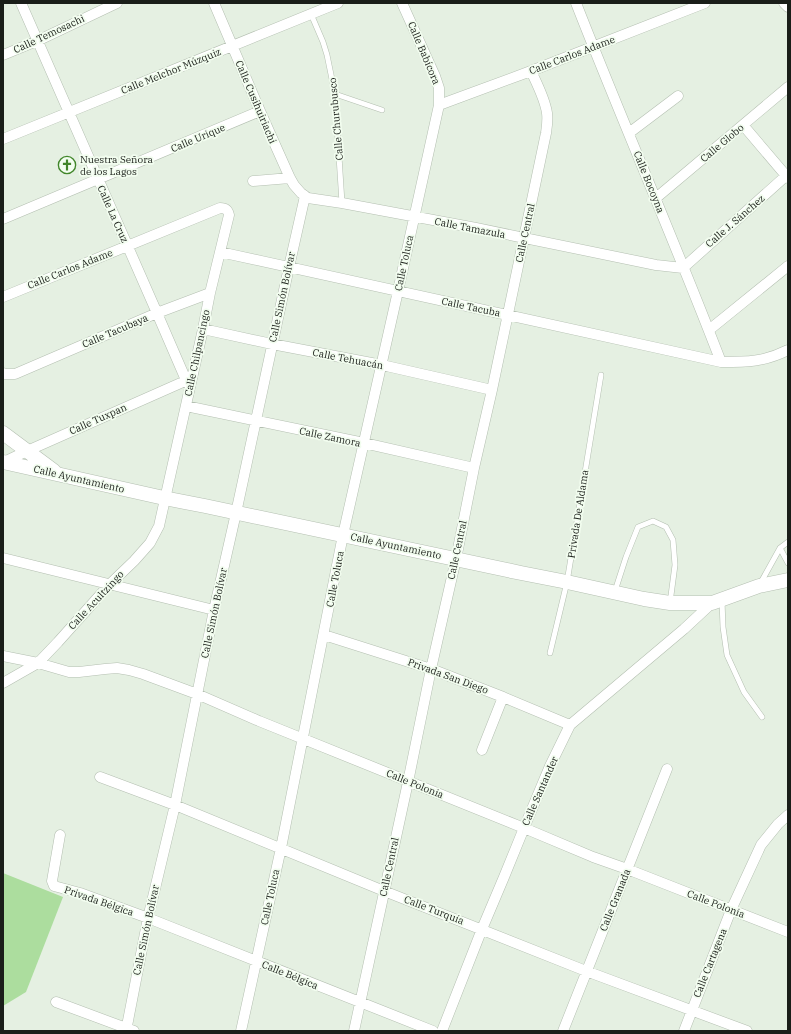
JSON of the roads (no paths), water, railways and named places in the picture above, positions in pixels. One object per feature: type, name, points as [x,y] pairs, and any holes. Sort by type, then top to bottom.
[{"type":"main road","points":[[3,433],[58,474]]},
{"type":"main road","name":"Calle Ayuntamiento","points":[[4,462],[164,498],[644,599],[670,602],[717,602],[759,586],[788,580]]},
{"type":"street","name":"Calle La Cruz","points":[[20,3],[157,313],[189,379]]},
{"type":"street","name":"Calle Temosachi","points":[[3,55],[37,41],[117,3]]},
{"type":"street","name":"Calle Cusihuiriachi","points":[[214,3],[260,112],[290,178],[297,189],[305,196]]},
{"type":"street","name":"Calle Melchor Múzquiz","points":[[3,139],[338,3]]},
{"type":"street","name":"Calle Babícora","points":[[402,3],[435,76],[439,88],[439,105]]},
{"type":"street","name":"Calle Bocoyna","points":[[576,3],[721,362]]},
{"type":"street","name":"Calle Carlos Adame","points":[[439,105],[705,3]]},
{"type":"street","points":[[784,3],[788,7]]},
{"type":"street","name":"Calle Central","points":[[354,1031],[492,390],[547,123],[545,104],[531,71]]},
{"type":"street","name":"Calle Globo","points":[[656,198],[788,87]]},
{"type":"street","points":[[629,133],[678,96]]},
{"type":"street","name":"Calle Toluca","points":[[241,1031],[281,848],[343,535],[439,105]]},
{"type":"street","name":"Calle Urique","points":[[3,219],[260,112]]},
{"type":"street","points":[[743,125],[787,176]]},
{"type":"street","name":"Calle J. Sánchez","points":[[683,268],[787,176]]},
{"type":"street","points":[[253,181],[290,178]]},
{"type":"street","name":"Calle Tamazula","points":[[305,196],[308,198],[342,203],[524,238],[656,265],[683,268]]},
{"type":"street","name":"Calle Simón Bolívar","points":[[129,1030],[148,918],[175,805],[214,610],[305,196]]},
{"type":"street","name":"Calle Carlos Adame","points":[[3,297],[220,208],[226,209]]},
{"type":"street","name":"Calle Chilpancingo","points":[[164,498],[186,406],[189,379],[204,329],[210,293],[230,215],[226,209]]},
{"type":"street","name":"Calle Tacuba","points":[[220,252],[721,362],[756,361],[788,350]]},
{"type":"street","points":[[709,330],[788,266]]},
{"type":"street","name":"Calle Tacubaya","points":[[3,373],[16,374],[157,313],[210,293]]},
{"type":"street","name":"Calle Tehuacán","points":[[204,329],[272,344],[382,365],[492,390]]},
{"type":"street","name":"Calle Tuxpan","points":[[4,462],[189,379]]},
{"type":"street","name":"Calle Zamora","points":[[186,406],[364,443],[474,468]]},
{"type":"street","name":"Calle Acultzingo","points":[[3,683],[38,663],[109,585],[150,544],[159,526],[164,498]]},
{"type":"street","points":[[3,558],[214,610]]},
{"type":"street","name":"Calle Santander","points":[[442,1031],[524,828],[550,766],[570,725],[717,602]]},
{"type":"street","name":"Privada San Diego","points":[[324,634],[431,669],[570,725]]},
{"type":"street","name":"Calle Polonia","points":[[3,656],[38,663],[69,672],[116,668],[143,674],[197,694],[259,721],[593,857],[788,932]]},
{"type":"street","points":[[482,750],[502,697]]},
{"type":"street","name":"Calle Granada","points":[[563,1031],[667,769]]},
{"type":"street","name":"Calle Turquía","points":[[100,777],[175,805],[384,891],[586,971],[747,1031]]},
{"type":"street","name":"Calle Cartagena","points":[[684,1031],[731,910],[761,845],[774,828],[788,815]]},
{"type":"street","name":"Privada Bélgica","points":[[60,835],[52,881],[54,886],[80,893],[148,918]]},
{"type":"street","name":"Calle Bélgica","points":[[148,918],[433,1031]]},
{"type":"street","points":[[56,1002],[129,1030]]},
{"type":"lane","name":"Calle Churubusco","points":[[311,14],[327,55],[335,94],[342,203]]},
{"type":"lane","points":[[335,94],[382,110]]},
{"type":"lane","name":"Privada De Aldama","points":[[550,653],[567,582],[601,375]]},
{"type":"lane","points":[[615,592],[626,557],[638,527],[653,521],[666,527],[673,540],[675,565],[670,602]]},
{"type":"lane","points":[[759,586],[780,548],[788,542]]},
{"type":"lane","points":[[780,548],[788,563]]},
{"type":"lane","points":[[717,602],[723,627],[727,655],[744,692],[762,717]]},
{"type":"place","name":"Nuestra Señora de los Lagos","points":[[67,165]]}]
